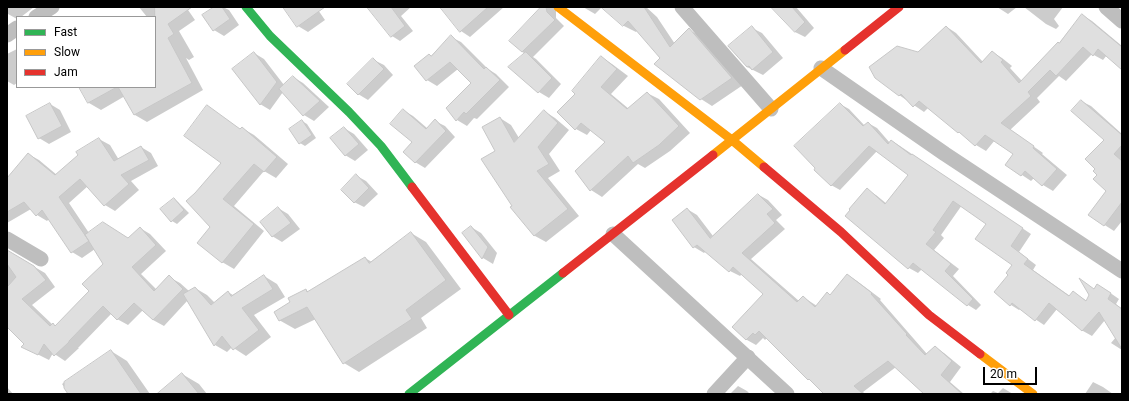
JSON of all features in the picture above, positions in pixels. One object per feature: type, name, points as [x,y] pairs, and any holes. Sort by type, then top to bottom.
[{"type":"street","points":[[38,16],[52,7]]},
{"type":"street","points":[[246,7],[270,36],[349,112],[381,146],[509,316]]},
{"type":"street","points":[[558,7],[732,140],[841,232],[929,316],[1033,394]]},
{"type":"street","points":[[682,7],[771,109]]},
{"type":"street","points":[[409,394],[899,7]]},
{"type":"street","points":[[1106,7],[1122,21]]},
{"type":"street","points":[[7,35],[16,29]]},
{"type":"street","points":[[821,68],[944,154],[1122,271]]},
{"type":"street","points":[[613,234],[788,394]]},
{"type":"street","points":[[7,239],[40,258]]},
{"type":"street","points":[[714,394],[748,357]]},
{"type":"building","points":[[155,7],[192,7],[168,24],[174,34],[168,38],[192,83],[134,115],[119,88],[156,88]]},
{"type":"building","points":[[214,7],[222,7],[230,19],[213,31],[202,15]]},
{"type":"building","points":[[283,7],[325,7],[297,27]]},
{"type":"building","points":[[367,7],[391,7],[405,26],[391,37]]},
{"type":"building","points":[[440,7],[488,7],[460,32]]},
{"type":"building","points":[[541,7],[546,7],[547,12],[555,20],[522,52],[509,41]]},
{"type":"building","points":[[601,7],[644,7],[670,47],[689,28],[732,78],[700,100],[654,64],[660,58],[628,21],[623,26]]},
{"type":"building","points":[[771,7],[792,7],[805,22],[795,32]]},
{"type":"building","points":[[1082,14],[1122,47],[1122,70],[1098,49],[1093,56],[1083,47],[1056,76],[1050,70],[1028,92],[1031,96],[1001,123],[1034,146],[1033,148],[1057,169],[1042,186],[1025,171],[1021,176],[1005,165],[1013,154],[985,135],[975,146],[919,101],[913,107],[901,94],[899,96],[875,78],[869,67],[897,46],[918,52],[946,26],[981,63],[992,51],[1003,60],[1001,62],[1019,83],[1058,42],[1059,43]]},
{"type":"building","points":[[752,26],[773,52],[752,70],[749,66],[747,67],[728,46]]},
{"type":"building","points":[[451,35],[484,69],[486,67],[500,80],[466,114],[464,112],[456,121],[446,108],[471,83],[450,62],[426,81],[414,66],[429,54],[431,56]]},
{"type":"building","points":[[254,52],[277,82],[260,105],[232,69]]},
{"type":"building","points":[[526,52],[552,78],[538,93],[508,67]]},
{"type":"building","points":[[601,56],[617,69],[601,87],[627,109],[647,92],[679,126],[659,145],[633,163],[628,156],[590,191],[575,171],[605,142],[581,123],[575,130],[557,112],[575,94],[572,91]]},
{"type":"building","points":[[373,58],[384,69],[358,95],[347,84]]},
{"type":"building","points":[[293,76],[320,101],[303,116],[279,89]]},
{"type":"building","points":[[80,88],[115,88],[88,103]]},
{"type":"building","points":[[1081,100],[1122,135],[1122,145],[1114,154],[1122,161],[1122,202],[1104,226],[1088,215],[1106,191],[1093,179],[1097,175],[1093,171],[1095,169],[1085,159],[1104,140],[1071,111]]},
{"type":"building","points":[[50,103],[62,126],[38,139],[26,116]]},
{"type":"building","points":[[840,103],[863,126],[868,122],[888,144],[891,140],[911,155],[912,154],[1023,228],[1011,246],[1028,259],[1024,264],[1069,296],[1073,291],[1086,301],[1089,295],[1079,278],[1094,289],[1097,284],[1111,293],[1108,299],[1122,309],[1122,349],[1099,312],[1082,331],[1049,303],[1035,321],[1012,303],[1010,306],[994,292],[1008,275],[1006,273],[1012,265],[975,239],[986,224],[953,201],[933,230],[936,232],[926,244],[951,264],[945,271],[973,299],[967,306],[913,263],[908,269],[845,216],[867,188],[885,204],[908,175],[869,146],[831,186],[814,170],[815,168],[794,146]]},
{"type":"building","points":[[207,105],[240,129],[242,127],[277,157],[264,172],[254,164],[223,199],[254,224],[222,263],[197,243],[210,227],[186,201],[195,193],[221,163],[184,136]]},
{"type":"building","points":[[403,109],[426,129],[435,119],[446,131],[415,163],[403,152],[412,142],[390,124]]},
{"type":"building","points":[[544,110],[558,123],[538,147],[549,164],[537,171],[568,209],[534,236],[510,207],[512,206],[481,159],[495,151],[482,127],[500,117],[514,142]]},
{"type":"building","points":[[302,120],[312,135],[299,144],[289,129]]},
{"type":"building","points":[[344,127],[359,144],[345,156],[330,138]]},
{"type":"building","points":[[99,138],[114,161],[141,146],[149,160],[121,175],[129,184],[104,206],[80,179],[59,197],[89,241],[71,253],[42,210],[36,216],[24,202],[7,212],[7,178],[28,153],[55,175],[78,155],[76,152]]},
{"type":"building","points":[[356,174],[369,188],[354,203],[341,190]]},
{"type":"building","points":[[758,194],[773,209],[767,214],[775,223],[742,253],[797,302],[803,296],[815,307],[827,292],[830,295],[847,274],[872,293],[871,294],[907,334],[906,335],[925,355],[935,346],[952,361],[941,375],[962,394],[924,394],[888,361],[854,386],[863,394],[824,394],[759,331],[755,335],[753,333],[746,340],[732,327],[763,294],[733,267],[729,272],[697,245],[693,248],[672,220],[687,208],[710,238]]},
{"type":"building","points":[[174,198],[184,210],[171,222],[160,209]]},
{"type":"building","points":[[278,207],[291,223],[272,237],[260,222]]},
{"type":"building","points":[[103,222],[128,238],[140,227],[156,245],[132,267],[154,291],[169,275],[183,289],[153,320],[134,303],[117,320],[103,306],[54,356],[44,344],[38,355],[21,347],[24,344],[7,327],[7,284],[8,286],[16,277],[7,264],[7,250],[34,266],[46,280],[22,299],[50,326],[53,323],[55,326],[89,291],[82,284],[103,264],[85,235]]},
{"type":"building","points":[[471,226],[488,247],[482,259],[462,233]]},
{"type":"building","points":[[411,232],[446,280],[406,310],[412,319],[343,364],[307,307],[279,321],[274,312],[290,302],[288,298],[306,289],[307,292],[365,257],[369,263]]},
{"type":"building","points":[[264,275],[273,289],[242,308],[259,330],[233,350],[222,336],[214,346],[183,294],[195,287],[211,305],[228,291],[231,296]]},
{"type":"building","points":[[111,350],[141,394],[68,394],[64,388],[64,382]]},
{"type":"building","points":[[182,373],[199,394],[157,394]]},
{"type":"traffic: fast","points":[[246,7],[270,36],[349,112],[381,146],[412,187]]},
{"type":"traffic: fast","points":[[409,394],[563,273]]},
{"type":"traffic: slow","points":[[558,7],[732,140],[764,167]]},
{"type":"traffic: slow","points":[[713,155],[845,50]]},
{"type":"traffic: slow","points":[[980,354],[1033,394]]},
{"type":"traffic: jam","points":[[845,50],[899,7]]},
{"type":"traffic: jam","points":[[563,273],[713,155]]},
{"type":"traffic: jam","points":[[764,167],[841,232],[929,315],[980,354]]},
{"type":"traffic: jam","points":[[412,187],[509,315]]}]
